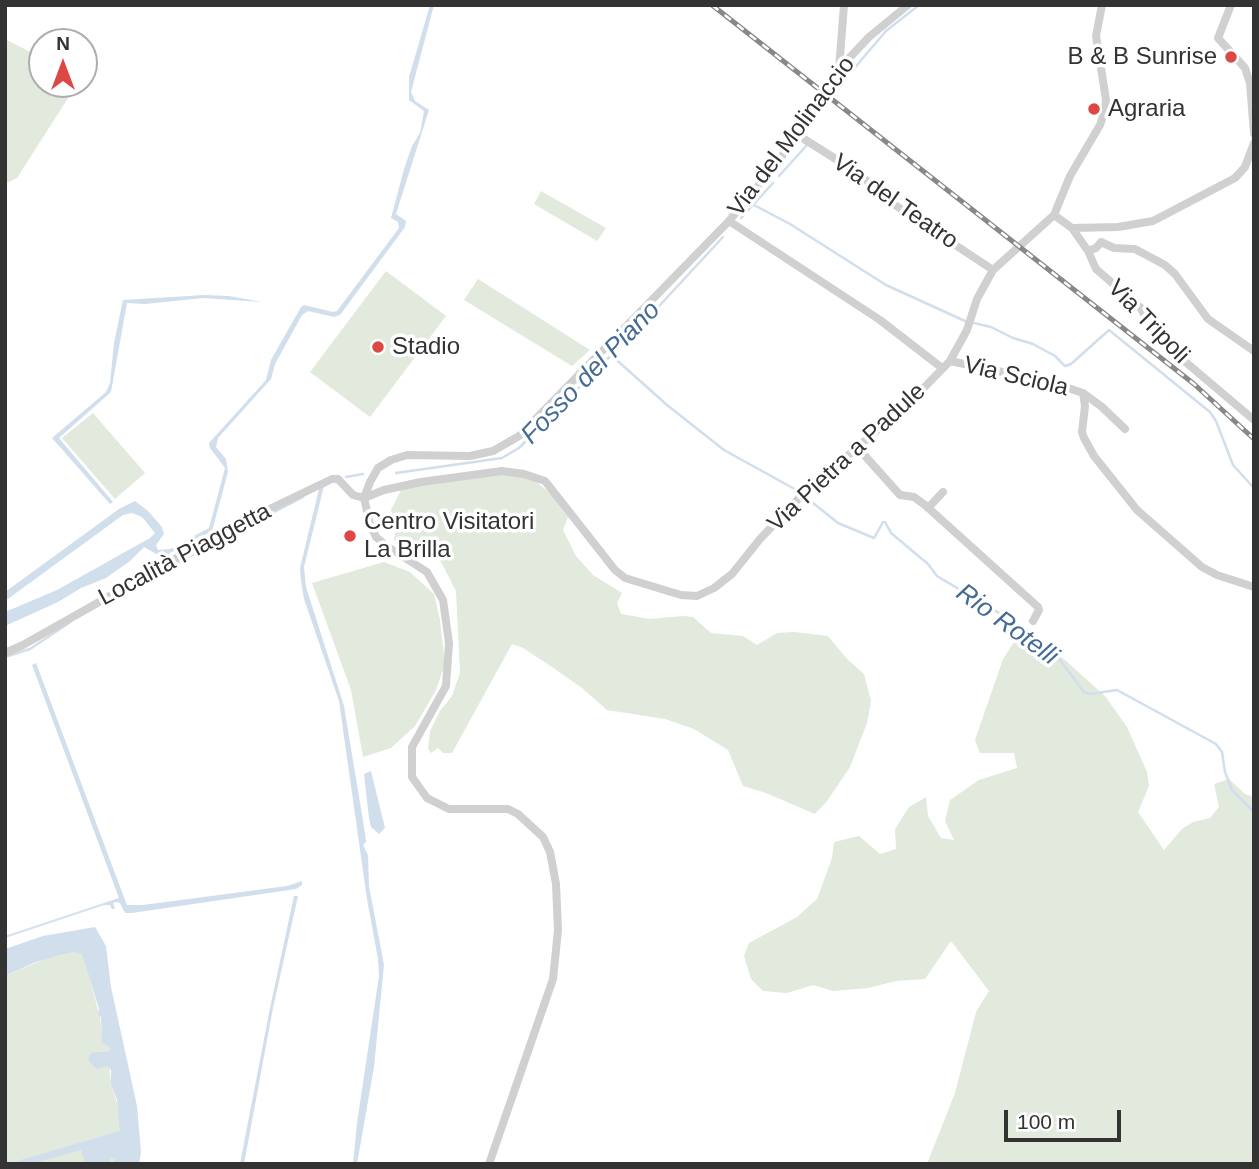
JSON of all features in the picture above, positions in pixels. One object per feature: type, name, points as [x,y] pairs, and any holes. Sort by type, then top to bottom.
[{"type":"street","points":[[839,69],[844,5]]},
{"type":"street","name":"Via del Molinaccio","points":[[365,498],[378,468],[391,460],[407,455],[457,457],[481,454],[504,446],[519,436],[729,221],[760,186],[839,69],[869,37],[908,5]]},
{"type":"street","name":"Via Pietra a Padule","points":[[365,498],[384,490],[421,482],[502,471],[524,474],[545,481],[615,570],[625,578],[681,595],[697,596],[714,588],[732,575],[760,539],[801,496],[910,402],[950,361],[967,330],[977,299],[993,270],[1054,215],[1070,176],[1100,125],[1105,110],[1106,100],[1096,36],[1102,5]]},
{"type":"street","points":[[1231,5],[1218,38],[1245,68],[1250,83],[1254,134]]},
{"type":"street","points":[[842,37],[860,48]]},
{"type":"street","name":"Via del Teatro","points":[[796,134],[858,173],[892,202],[993,270]]},
{"type":"street","points":[[1072,228],[1108,228],[1153,221],[1235,178],[1245,167],[1254,143]]},
{"type":"street","name":"Via Tripoli","points":[[1054,215],[1072,228],[1088,251],[1096,269],[1140,307],[1153,330],[1169,348],[1254,420]]},
{"type":"street","points":[[729,221],[880,320],[942,368]]},
{"type":"street","points":[[1088,251],[1096,248],[1106,236],[1108,228]]},
{"type":"street","points":[[1101,242],[1114,248],[1135,249],[1165,265],[1175,274],[1208,319],[1254,351]]},
{"type":"street","name":"Via Sciola","points":[[950,361],[1051,382],[1083,393]]},
{"type":"street","points":[[1083,393],[1125,429]]},
{"type":"street","points":[[1083,393],[1086,405],[1082,432],[1084,438],[1094,456],[1137,510],[1202,567],[1254,587]]},
{"type":"street","points":[[858,448],[900,495],[914,496],[1038,607],[1033,621]]},
{"type":"street","name":"Località Piaggetta","points":[[5,653],[230,528],[332,480],[338,480],[353,495],[365,498]]},
{"type":"street","points":[[928,508],[943,492]]},
{"type":"street","points":[[365,498],[370,524],[376,537],[426,572],[443,600],[449,643],[446,686],[412,747],[412,777],[427,798],[449,809],[508,809],[518,814],[543,837],[550,852],[556,884],[558,930],[552,979],[489,1164]]},
{"type":"shaded area","points":[[5,39],[28,51],[28,98],[68,98],[17,178],[5,184]]},
{"type":"shaded area","points":[[541,191],[606,228],[597,241],[534,204]]},
{"type":"shaded area","points":[[386,271],[446,316],[370,417],[310,372]]},
{"type":"shaded area","points":[[478,279],[590,350],[572,366],[464,300]]},
{"type":"shaded area","points":[[93,413],[145,473],[115,499],[62,438]]},
{"type":"shaded area","points":[[508,473],[535,481],[549,492],[568,517],[563,530],[576,556],[593,575],[622,593],[617,603],[621,614],[650,619],[693,617],[711,633],[743,636],[757,645],[777,633],[828,636],[864,674],[871,701],[867,723],[850,767],[815,814],[743,786],[728,750],[694,729],[665,719],[607,710],[552,667],[512,644],[452,753],[443,753],[438,748],[431,753],[428,749],[430,731],[440,711],[452,696],[460,673],[456,591],[439,558],[424,550],[406,548],[394,540],[396,525],[391,510],[401,490],[405,488]]},
{"type":"shaded area","points":[[384,562],[410,572],[434,594],[445,664],[436,690],[415,726],[391,748],[363,757],[351,690],[312,583]]},
{"type":"shaded area","points":[[1016,639],[1038,640],[1065,660],[1105,696],[1127,727],[1147,772],[1149,786],[1138,812],[1164,850],[1182,829],[1193,822],[1210,818],[1219,807],[1214,784],[1229,779],[1245,794],[1254,797],[1254,1164],[927,1164],[955,1093],[976,1012],[989,991],[951,941],[925,979],[833,991],[813,985],[787,993],[763,991],[751,979],[744,956],[749,943],[797,917],[817,899],[832,858],[834,842],[859,836],[880,854],[896,849],[895,829],[909,807],[926,797],[928,816],[941,838],[954,840],[945,821],[950,800],[979,780],[1017,768],[1014,753],[980,753],[975,740],[1003,659]]},
{"type":"shaded area","points":[[69,951],[83,954],[100,1017],[103,1042],[112,1047],[108,1054],[111,1083],[120,1114],[122,1156],[115,1164],[5,1164],[5,976]]},
{"type":"water","points":[[430,5],[434,5],[411,92],[415,101],[429,110],[396,214],[406,221],[405,227],[340,315],[334,317],[308,311],[302,315],[275,364],[271,379],[218,438],[216,447],[226,459],[228,472],[212,531],[164,556],[144,547],[106,578],[5,626],[5,612],[57,590],[150,538],[155,533],[142,517],[132,513],[123,515],[5,601],[5,592],[119,509],[135,501],[162,527],[164,534],[156,545],[158,550],[170,549],[209,528],[225,468],[209,443],[266,380],[271,360],[301,307],[304,305],[337,311],[399,228],[398,222],[391,218],[404,169],[420,133],[424,111],[409,100],[409,77]]},
{"type":"water","points":[[204,295],[262,302],[203,298],[145,304],[127,303],[111,392],[59,438],[113,502],[110,504],[52,438],[106,392],[110,383],[114,343],[123,300]]},
{"type":"water","points":[[324,486],[304,567],[306,587],[344,706],[365,833],[366,842],[363,845],[368,855],[369,886],[384,965],[374,1067],[357,1164],[353,1164],[357,1123],[379,976],[339,701],[304,599],[301,581],[300,568],[319,489]]},
{"type":"water","points":[[36,663],[127,905],[287,886],[302,881],[302,885],[296,889],[132,913],[125,913],[120,903],[116,902],[113,903],[115,909],[104,905],[5,938],[119,898],[32,665]]},
{"type":"water","points":[[371,771],[385,828],[379,834],[371,827],[369,818],[364,774]]},
{"type":"water","points":[[294,896],[298,896],[273,1008],[244,1164],[240,1164],[270,1008]]},
{"type":"water","points":[[95,927],[106,946],[111,987],[137,1106],[141,1152],[139,1164],[114,1164],[115,1159],[111,1158],[107,1164],[86,1164],[81,1150],[31,1164],[7,1164],[120,1131],[111,1070],[107,1066],[97,1069],[89,1061],[93,1052],[108,1052],[111,1048],[102,1043],[101,1017],[98,1015],[99,1009],[82,954],[73,952],[59,955],[5,976],[5,949],[43,936]]},
{"type":"waterway","name":"Fosso del Piano","points":[[810,126],[886,31],[919,5]]},
{"type":"waterway","name":"Fosso del Piano","points":[[779,176],[807,145]]},
{"type":"waterway","name":"Fosso del Piano","points":[[741,218],[773,183]]},
{"type":"waterway","points":[[754,205],[790,224],[886,285],[965,321]]},
{"type":"waterway","name":"Fosso del Piano","points":[[396,473],[502,458],[519,448],[648,318],[723,237]]},
{"type":"waterway","points":[[974,323],[1033,344],[1055,356],[1065,366],[1071,364],[1109,330],[1210,412],[1233,465],[1254,488]]},
{"type":"waterway","name":"Rio Rotelli","points":[[611,355],[667,405],[724,450],[800,492]]},
{"type":"waterway","name":"Fosso del Piano","points":[[346,477],[363,474]]},
{"type":"waterway","name":"Fosso del Piano","points":[[217,542],[303,497]]},
{"type":"waterway","name":"Rio Rotelli","points":[[808,499],[838,523],[874,538],[883,522]]},
{"type":"waterway","name":"Rio Rotelli","points":[[885,522],[891,533],[928,564],[937,576],[999,613],[1060,660],[1084,692],[1090,694],[1117,690],[1216,744],[1222,752],[1225,772],[1232,790],[1254,812]]},
{"type":"waterway","name":"Fosso del Piano","points":[[121,594],[207,547]]},
{"type":"waterway","name":"Fosso del Piano","points":[[8,656],[30,649],[69,623]]},
{"type":"railway","points":[[712,5],[1194,384],[1254,439]]},
{"type":"place","name":"B & B Sunrise","points":[[1231,57]]},
{"type":"place","name":"Agraria","points":[[1094,109]]},
{"type":"place","name":"Stadio","points":[[378,347]]},
{"type":"place","name":"Centro Visitatori La Brilla","points":[[350,536]]}]
